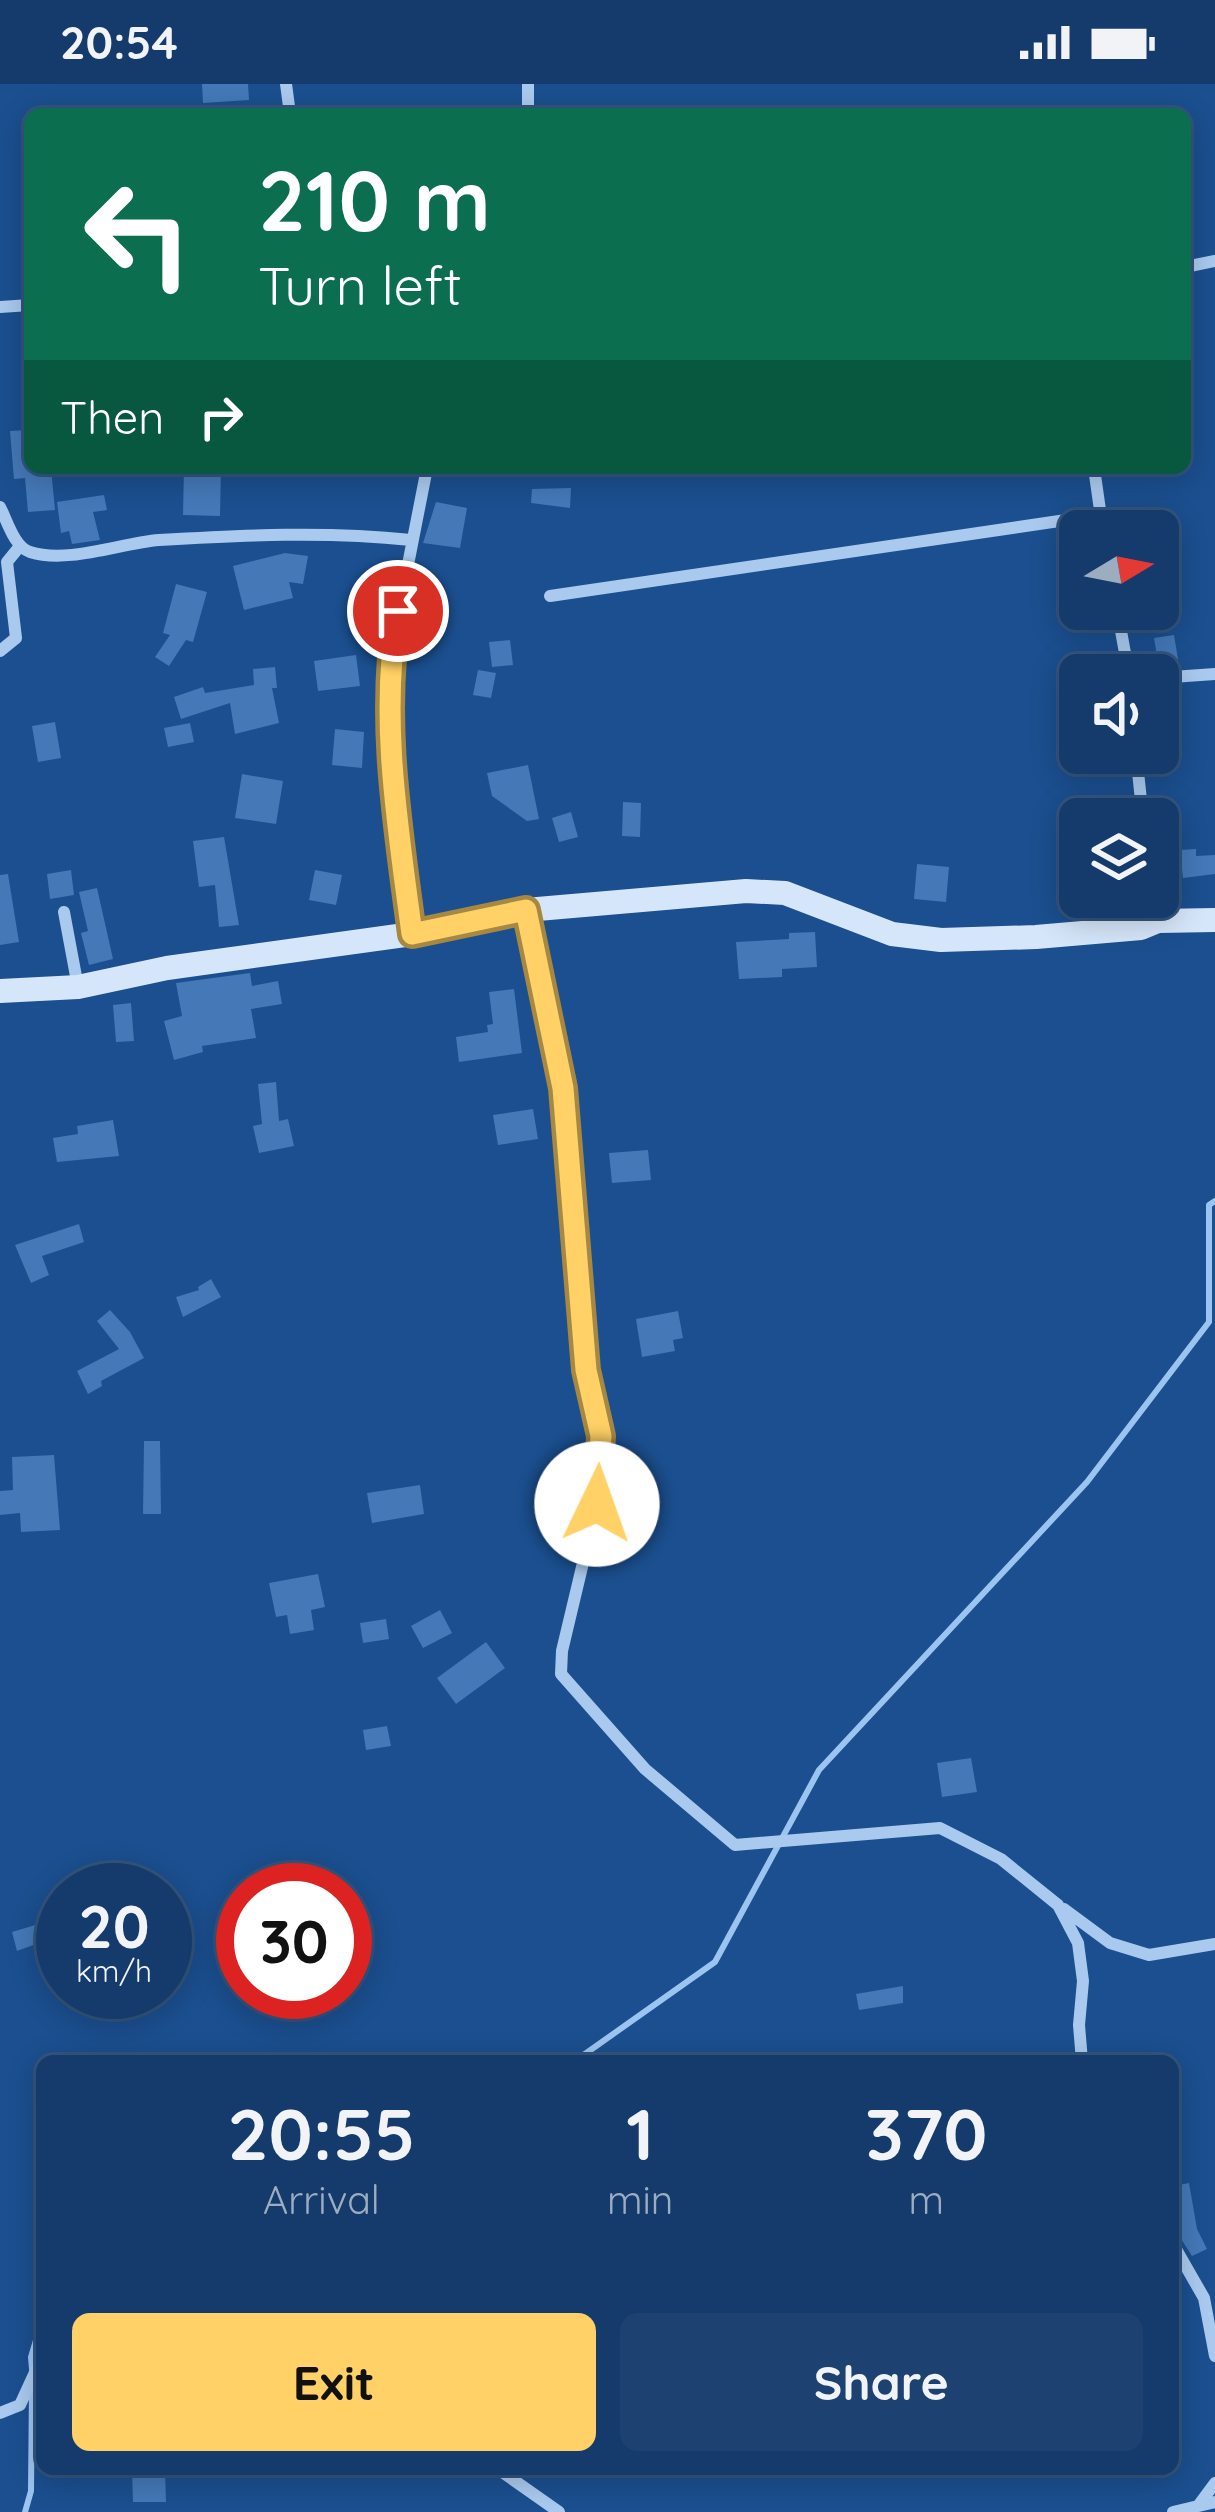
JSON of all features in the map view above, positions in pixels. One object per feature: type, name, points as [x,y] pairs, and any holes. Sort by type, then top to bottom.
[{"type":"street","points":[[412,934],[394,795],[392,646],[426,474]]},
{"type":"street","points":[[1095,474],[1099,510]]},
{"type":"street","points":[[0,506],[20,546],[30,552],[77,554],[153,541],[341,532],[411,540]]},
{"type":"street","points":[[550,596],[1059,521]]},
{"type":"street","points":[[0,651],[16,638],[7,562],[20,546]]},
{"type":"street","points":[[1179,676],[1215,674]]},
{"type":"street","points":[[0,992],[78,987],[167,968],[412,934],[526,910],[746,891],[785,893],[892,934],[941,940],[1111,932],[1138,918]]},
{"type":"street","points":[[526,910],[563,1088],[586,1370],[601,1436],[597,1504],[562,1651],[561,1675],[645,1768],[734,1845],[940,1828],[1001,1859],[1110,1943],[1149,1955],[1215,1944]]},
{"type":"street","points":[[64,912],[78,987]]},
{"type":"street","points":[[1179,913],[1215,920]]},
{"type":"street","points":[[1058,1905],[1078,1943],[1083,1981],[1078,2025],[1081,2055]]},
{"type":"street","points":[[1179,2254],[1204,2298],[1215,2356]]},
{"type":"street","points":[[0,2413],[20,2405],[36,2370]]},
{"type":"street","points":[[507,2475],[559,2512]]},
{"type":"street","points":[[1197,2507],[1215,2483]]},
{"type":"street","points":[[1173,2512],[1215,2502]]},
{"type":"building","points":[[202,84],[248,84],[249,100],[203,103]]},
{"type":"building","points":[[24,430],[24,474],[52,474],[55,510],[28,512],[25,478],[14,479],[10,431]]},
{"type":"building","points":[[184,474],[221,474],[220,516],[183,515]]},
{"type":"building","points":[[571,488],[570,508],[531,503],[532,489]]},
{"type":"building","points":[[104,495],[107,510],[93,512],[100,540],[72,544],[69,531],[61,533],[57,502]]},
{"type":"building","points":[[436,502],[467,508],[460,548],[423,543]]},
{"type":"building","points":[[285,553],[308,556],[303,584],[289,582],[293,598],[244,610],[233,566]]},
{"type":"building","points":[[176,584],[207,592],[193,642],[186,640],[169,666],[155,657],[170,635],[163,633]]},
{"type":"building","points":[[354,617],[369,618],[369,624],[384,632],[382,644],[354,636]]},
{"type":"building","points":[[1174,635],[1177,654],[1157,654],[1154,638]]},
{"type":"building","points":[[510,640],[513,665],[492,667],[489,642]]},
{"type":"building","points":[[356,655],[360,686],[318,691],[314,661]]},
{"type":"building","points":[[275,667],[277,688],[272,688],[279,723],[235,734],[230,703],[181,719],[174,697],[203,687],[205,693],[254,685],[253,669]]},
{"type":"building","points":[[478,670],[496,673],[491,698],[473,695]]},
{"type":"building","points":[[55,722],[61,758],[38,762],[32,726]]},
{"type":"building","points":[[190,723],[194,742],[168,747],[164,728]]},
{"type":"building","points":[[335,729],[364,732],[362,768],[332,765]]},
{"type":"building","points":[[528,765],[539,819],[527,821],[492,796],[487,773]]},
{"type":"building","points":[[242,774],[283,781],[276,824],[235,818]]},
{"type":"building","points":[[623,802],[641,803],[640,837],[622,836]]},
{"type":"building","points":[[571,812],[578,837],[559,842],[552,818]]},
{"type":"building","points":[[224,837],[239,925],[219,927],[215,885],[199,887],[193,841]]},
{"type":"building","points":[[1196,849],[1196,856],[1215,855],[1215,874],[1183,878],[1180,850]]},
{"type":"building","points":[[917,864],[949,867],[946,902],[914,899]]},
{"type":"building","points":[[71,870],[74,895],[50,899],[47,874]]},
{"type":"building","points":[[315,870],[342,875],[336,905],[309,900]]},
{"type":"building","points":[[8,874],[19,942],[0,945],[0,875]]},
{"type":"building","points":[[97,888],[113,959],[89,965],[81,933],[88,931],[79,892]]},
{"type":"building","points":[[815,932],[817,967],[782,969],[782,977],[739,979],[736,942],[789,939],[789,933]]},
{"type":"building","points":[[250,973],[252,986],[278,981],[282,1004],[251,1009],[256,1038],[202,1046],[203,1052],[174,1060],[164,1021],[182,1016],[176,983]]},
{"type":"building","points":[[514,989],[522,1053],[459,1062],[456,1037],[488,1032],[487,1025],[493,1024],[489,992]]},
{"type":"building","points":[[131,1003],[134,1041],[116,1042],[113,1005]]},
{"type":"building","points":[[276,1082],[279,1121],[288,1119],[294,1146],[259,1153],[253,1126],[262,1124],[258,1084]]},
{"type":"building","points":[[533,1109],[538,1139],[498,1145],[493,1115]]},
{"type":"building","points":[[113,1120],[119,1156],[57,1162],[53,1138],[78,1134],[77,1126]]},
{"type":"building","points":[[648,1150],[651,1180],[612,1183],[609,1153]]},
{"type":"building","points":[[79,1224],[84,1242],[42,1256],[49,1275],[31,1283],[15,1245]]},
{"type":"building","points":[[211,1279],[221,1297],[183,1317],[176,1297],[199,1290]]},
{"type":"building","points":[[110,1310],[130,1332],[144,1358],[101,1381],[102,1386],[88,1394],[77,1371],[119,1349],[97,1321]]},
{"type":"building","points":[[678,1311],[683,1338],[673,1340],[675,1351],[642,1357],[636,1319]]},
{"type":"building","points":[[144,1441],[160,1441],[161,1514],[143,1514]]},
{"type":"building","points":[[54,1455],[60,1530],[21,1532],[20,1513],[0,1515],[0,1491],[13,1490],[12,1457]]},
{"type":"building","points":[[420,1485],[424,1514],[372,1523],[367,1493]]},
{"type":"building","points":[[318,1574],[325,1607],[311,1610],[314,1630],[290,1634],[287,1615],[276,1617],[269,1583]]},
{"type":"building","points":[[440,1610],[452,1633],[423,1648],[411,1626]]},
{"type":"building","points":[[386,1619],[389,1639],[363,1643],[360,1623]]},
{"type":"building","points":[[486,1642],[505,1668],[456,1704],[437,1678]]},
{"type":"building","points":[[387,1726],[391,1746],[366,1750],[363,1730]]},
{"type":"building","points":[[971,1758],[977,1792],[942,1797],[937,1763]]},
{"type":"building","points":[[36,1925],[36,1944],[17,1951],[12,1932]]},
{"type":"building","points":[[903,1986],[903,2003],[859,2010],[856,1994]]},
{"type":"building","points":[[1189,2183],[1197,2229],[1207,2249],[1192,2256],[1179,2236],[1179,2185]]},
{"type":"building","points":[[132,2475],[165,2475],[166,2502],[133,2502]]},
{"type":"waterway","points":[[583,2055],[715,1962],[819,1770],[1087,1482],[1209,1322],[1209,1205],[1215,1201]]},
{"type":"waterway","points":[[32,2369],[36,2340]]},
{"type":"waterway","points":[[25,2512],[31,2491],[32,2388]]},
{"type":"route","points":[[398,611],[392,646],[394,795],[412,934],[526,910],[563,1088],[586,1370],[601,1436],[597,1504]]}]
